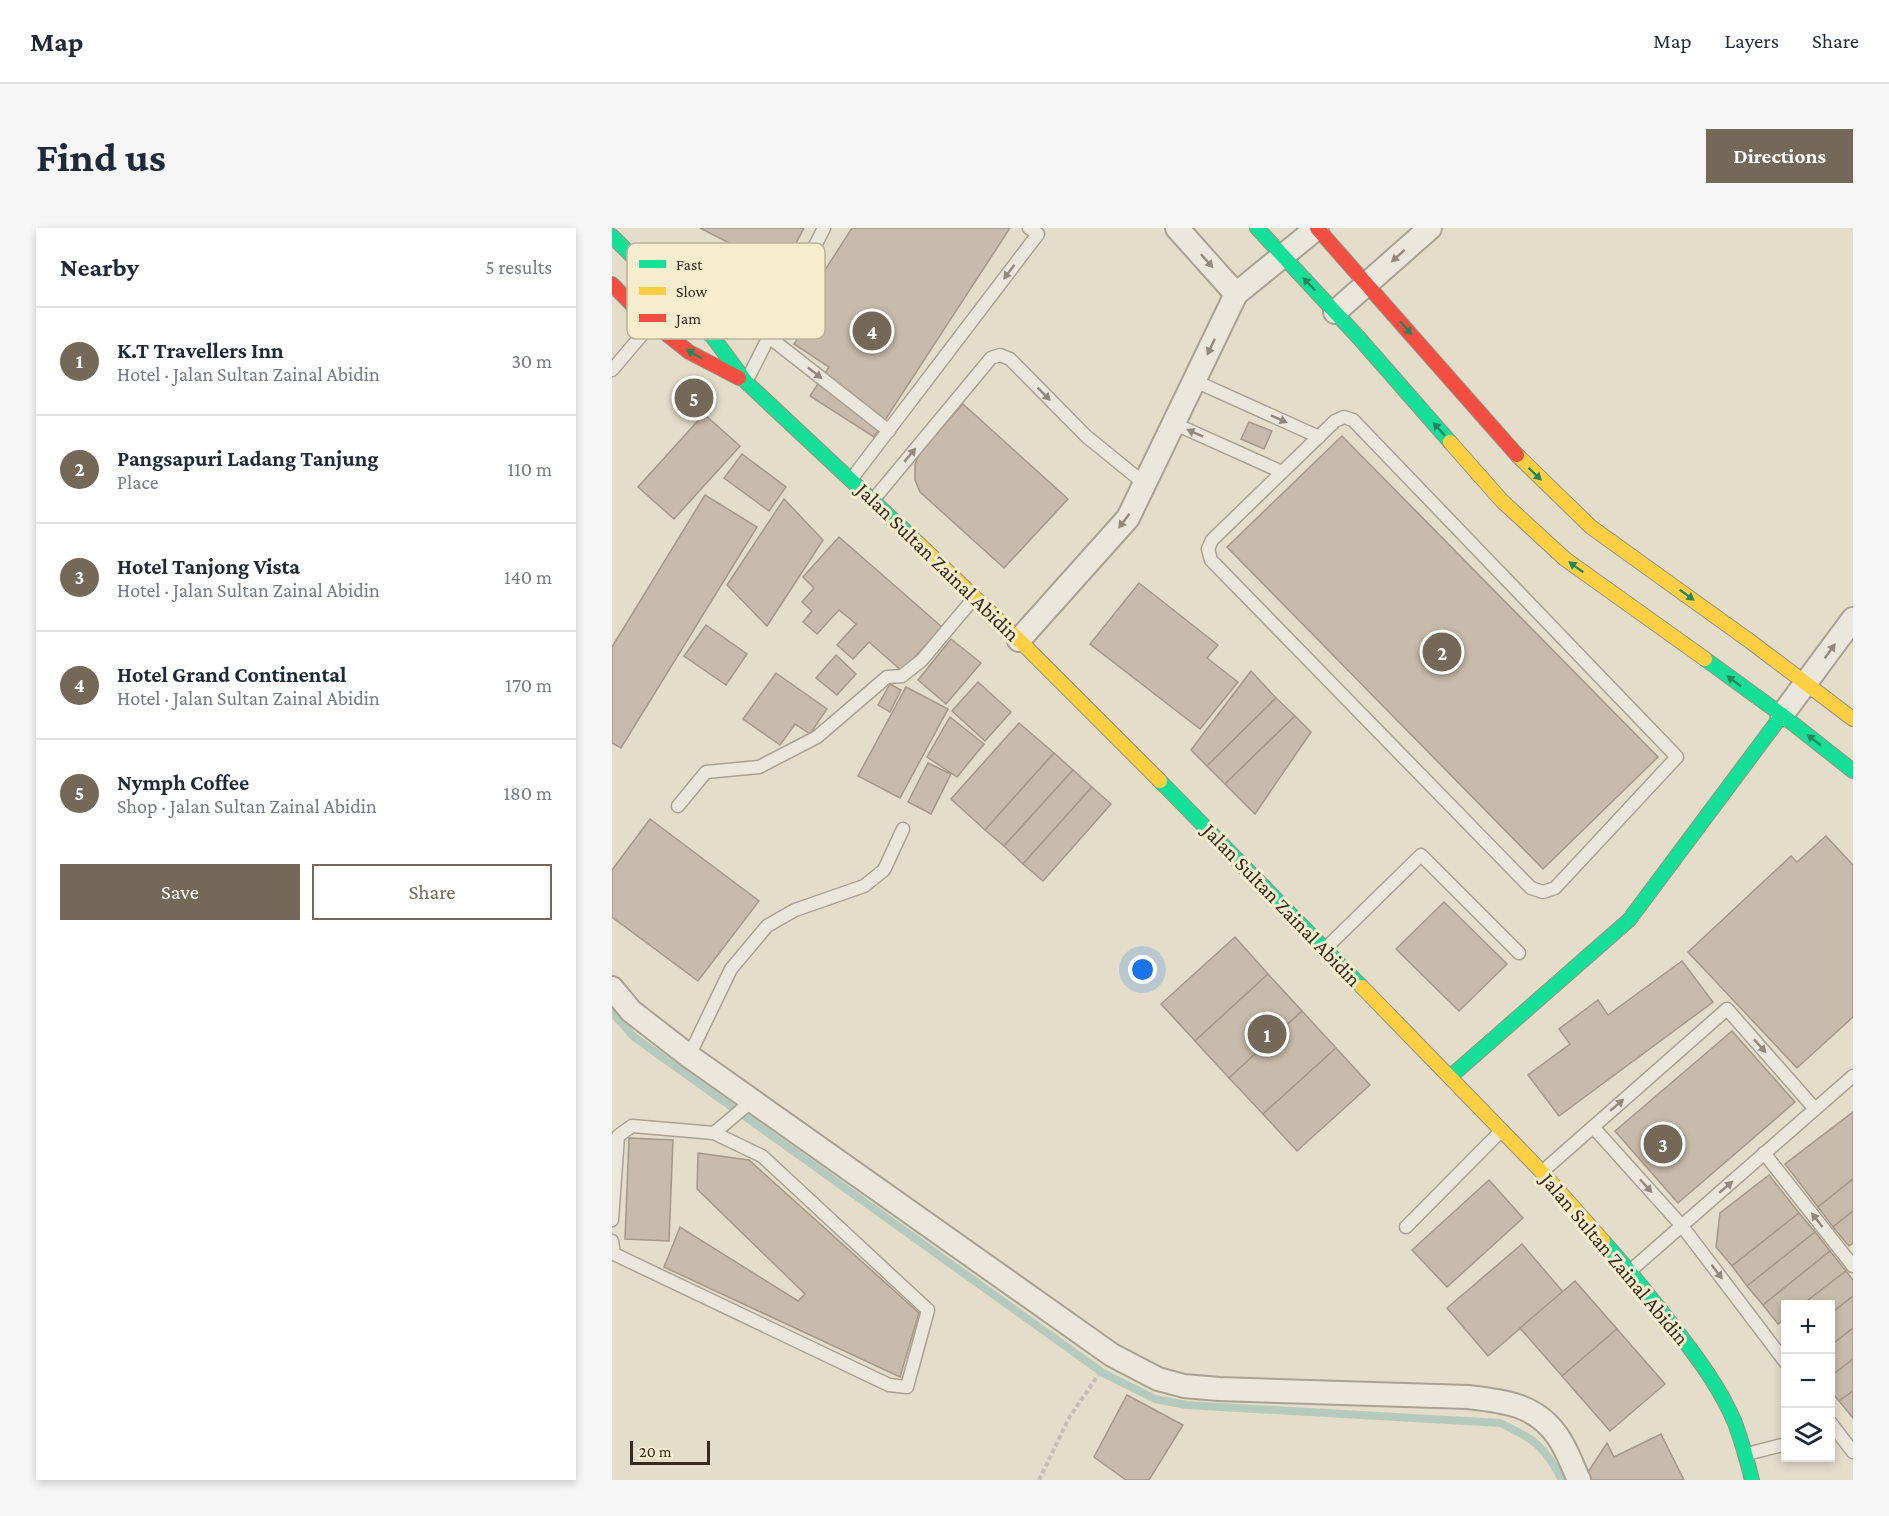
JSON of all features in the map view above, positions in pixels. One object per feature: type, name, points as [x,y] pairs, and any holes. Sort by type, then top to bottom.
[{"type":"street","points":[[1177,228],[1236,294]]},
{"type":"street","points":[[1257,228],[1335,312],[1502,501],[1565,559],[1850,763]]},
{"type":"street","points":[[1019,640],[1128,518],[1236,294],[1317,228],[1529,469],[1591,527],[1853,719]]},
{"type":"street","points":[[1335,312],[1430,228]]},
{"type":"street","name":"Jalan Sultan Zainal Abidin","points":[[612,236],[627,251]]},
{"type":"street","name":"Jalan Sultan Zainal Abidin","points":[[612,284],[627,298]]},
{"type":"street","name":"Jalan Sultan Zainal Abidin","points":[[673,339],[689,352],[746,382]]},
{"type":"street","name":"Jalan Sultan Zainal Abidin","points":[[714,339],[746,382],[852,479],[1019,640],[1326,949],[1542,1172],[1630,1271],[1699,1360],[1734,1421],[1746,1454],[1752,1480]]},
{"type":"street","points":[[1450,1077],[1629,920],[1853,619]]},
{"type":"street","points":[[612,988],[631,1011],[689,1056],[743,1108],[1112,1355],[1158,1379],[1184,1386],[1219,1389],[1468,1397],[1505,1401],[1539,1415],[1557,1435],[1579,1480]]},
{"type":"lane","points":[[816,243],[824,228]]},
{"type":"lane","points":[[852,479],[1038,234],[1029,228]]},
{"type":"lane","points":[[612,370],[638,339]]},
{"type":"lane","points":[[746,382],[768,339]]},
{"type":"lane","points":[[772,339],[889,430]]},
{"type":"lane","points":[[873,500],[990,358],[1000,355],[1010,359],[1086,436],[1145,484]]},
{"type":"lane","points":[[1195,381],[1319,437]]},
{"type":"lane","points":[[1344,417],[1353,420],[1677,757],[1555,888],[1543,892],[1531,888],[1211,560],[1208,549],[1212,540],[1319,437],[1335,421],[1344,417]]},
{"type":"lane","points":[[1174,424],[1282,472]]},
{"type":"lane","points":[[678,806],[706,772],[729,768],[759,767],[817,737],[887,677],[902,676],[922,660],[975,598]]},
{"type":"lane","points":[[689,1056],[731,969],[767,926],[795,910],[864,886],[884,870],[903,829]]},
{"type":"lane","points":[[1326,949],[1421,855],[1519,953]]},
{"type":"lane","points":[[1542,1172],[1727,1009],[1815,1109]]},
{"type":"lane","points":[[1630,1271],[1853,1076]]},
{"type":"lane","points":[[714,1133],[743,1108]]},
{"type":"lane","points":[[612,1220],[618,1136],[632,1126],[714,1133],[762,1156],[928,1310],[907,1387],[889,1385],[614,1254],[612,1241]]},
{"type":"lane","points":[[1593,1127],[1682,1226],[1781,1358]]},
{"type":"lane","points":[[1406,1227],[1502,1130]]},
{"type":"lane","points":[[1764,1153],[1853,1266]]},
{"type":"lane","points":[[1835,1429],[1853,1452]]},
{"type":"lane","points":[[1746,1454],[1781,1445]]},
{"type":"path","points":[[1039,1480],[1069,1418],[1097,1377]]},
{"type":"building","points":[[700,228],[804,228],[796,243],[729,243]]},
{"type":"building","points":[[852,228],[1010,228],[874,437],[810,396],[829,367],[794,344],[797,339],[825,339],[825,270]]},
{"type":"building","points":[[963,404],[1068,499],[1004,568],[920,492],[915,480],[915,464],[920,452]]},
{"type":"building","points":[[704,414],[740,446],[674,519],[638,487]]},
{"type":"building","points":[[1249,422],[1272,431],[1264,449],[1241,439]]},
{"type":"building","points":[[1342,436],[1658,757],[1543,869],[1227,547]]},
{"type":"building","points":[[742,454],[786,487],[769,511],[724,478]]},
{"type":"building","points":[[705,495],[757,527],[621,748],[612,743],[612,647]]},
{"type":"building","points":[[784,499],[823,540],[767,626],[727,585]]},
{"type":"building","points":[[839,537],[942,627],[902,671],[869,642],[853,659],[837,645],[856,624],[839,610],[817,634],[803,622],[812,611],[802,602],[814,588],[803,577]]},
{"type":"building","points":[[1139,583],[1218,645],[1207,658],[1238,682],[1200,729],[1090,644]]},
{"type":"building","points":[[706,625],[747,654],[726,685],[684,656]]},
{"type":"building","points":[[951,639],[981,663],[946,704],[918,680]]},
{"type":"building","points":[[836,655],[856,674],[837,695],[816,678]]},
{"type":"building","points":[[1251,671],[1276,698],[1207,766],[1191,750]]},
{"type":"building","points":[[776,673],[827,709],[810,734],[795,724],[780,745],[743,719]]},
{"type":"building","points":[[978,682],[1011,712],[985,741],[952,711]]},
{"type":"building","points":[[890,684],[901,690],[890,712],[878,705]]},
{"type":"building","points":[[906,687],[948,709],[900,798],[858,776]]},
{"type":"building","points":[[1276,698],[1295,716],[1225,784],[1207,766]]},
{"type":"building","points":[[1295,716],[1311,732],[1255,814],[1225,784]]},
{"type":"building","points":[[950,717],[984,744],[957,777],[927,757]]},
{"type":"building","points":[[1019,723],[1054,753],[985,830],[951,799]]},
{"type":"building","points":[[1054,753],[1073,770],[1004,846],[985,830]]},
{"type":"building","points":[[928,763],[951,774],[931,814],[908,802]]},
{"type":"building","points":[[1073,770],[1092,787],[1023,864],[1004,846]]},
{"type":"building","points":[[1092,787],[1111,804],[1043,881],[1023,864]]},
{"type":"building","points":[[650,819],[759,901],[698,981],[612,917],[612,870]]},
{"type":"building","points":[[1826,836],[1853,865],[1853,1017],[1797,1068],[1688,952],[1791,856],[1797,862]]},
{"type":"building","points":[[1444,902],[1507,964],[1459,1011],[1396,949]]},
{"type":"building","points":[[1235,937],[1268,974],[1195,1041],[1161,1004]]},
{"type":"building","points":[[1682,961],[1713,1002],[1559,1116],[1528,1075],[1570,1044],[1559,1029],[1598,1000],[1608,1015]]},
{"type":"building","points":[[1268,974],[1302,1011],[1229,1078],[1195,1041]]},
{"type":"building","points":[[1302,1011],[1336,1048],[1263,1114],[1229,1078]]},
{"type":"building","points":[[1732,1031],[1795,1102],[1678,1203],[1615,1131]]},
{"type":"building","points":[[1336,1048],[1370,1085],[1297,1151],[1263,1114]]},
{"type":"building","points":[[1853,1112],[1853,1179],[1818,1207],[1785,1164]]},
{"type":"building","points":[[629,1138],[673,1140],[669,1241],[625,1239]]},
{"type":"building","points":[[698,1153],[749,1160],[919,1313],[900,1377],[664,1267],[680,1227],[798,1301],[805,1294],[697,1189]]},
{"type":"building","points":[[1769,1175],[1799,1213],[1732,1266],[1716,1247],[1720,1213]]},
{"type":"building","points":[[1853,1179],[1853,1211],[1833,1227],[1818,1207]]},
{"type":"building","points":[[1489,1180],[1523,1218],[1447,1287],[1412,1250]]},
{"type":"building","points":[[1853,1211],[1853,1243],[1849,1246],[1833,1227]]},
{"type":"building","points":[[1799,1213],[1815,1232],[1747,1286],[1732,1266]]},
{"type":"building","points":[[1815,1232],[1830,1251],[1763,1305],[1747,1286]]},
{"type":"building","points":[[1522,1244],[1563,1292],[1488,1356],[1447,1308]]},
{"type":"building","points":[[1830,1251],[1846,1271],[1808,1300],[1781,1300],[1781,1322],[1778,1324],[1763,1305]]},
{"type":"building","points":[[1846,1271],[1853,1280],[1853,1296],[1835,1310],[1835,1300],[1808,1300]]},
{"type":"building","points":[[1575,1281],[1617,1329],[1562,1376],[1520,1328]]},
{"type":"building","points":[[1853,1296],[1853,1328],[1835,1342],[1835,1310]]},
{"type":"building","points":[[1853,1328],[1853,1359],[1835,1373],[1835,1354],[1835,1342]]},
{"type":"building","points":[[1617,1329],[1665,1384],[1610,1431],[1562,1376]]},
{"type":"building","points":[[1853,1359],[1853,1391],[1839,1401],[1835,1396],[1835,1373]]},
{"type":"building","points":[[1853,1391],[1853,1418],[1839,1401]]},
{"type":"building","points":[[1127,1395],[1183,1425],[1149,1480],[1126,1480],[1094,1457]]},
{"type":"building","points":[[1661,1434],[1684,1480],[1592,1480],[1588,1472],[1607,1443],[1614,1457]]},
{"type":"waterway","points":[[612,1012],[634,1037],[1103,1373],[1155,1399],[1186,1405],[1500,1423],[1530,1439],[1544,1451],[1562,1480]]},
{"type":"traffic: fast","points":[[1257,228],[1359,338],[1450,442]]},
{"type":"traffic: fast","points":[[612,236],[627,251]]},
{"type":"traffic: fast","points":[[714,339],[746,382],[918,543]]},
{"type":"traffic: fast","points":[[1705,659],[1782,715],[1853,771]]},
{"type":"traffic: fast","points":[[1450,1077],[1629,920],[1782,715]]},
{"type":"traffic: fast","points":[[1160,781],[1362,987]]},
{"type":"traffic: fast","points":[[1603,1241],[1673,1326],[1715,1384],[1735,1423],[1752,1480]]},
{"type":"traffic: slow","points":[[1450,442],[1502,501],[1565,559],[1705,659]]},
{"type":"traffic: slow","points":[[1517,455],[1591,527],[1751,642],[1853,719]]},
{"type":"traffic: slow","points":[[918,543],[1160,781]]},
{"type":"traffic: slow","points":[[1362,987],[1542,1172],[1603,1241]]},
{"type":"traffic: jam","points":[[1317,228],[1517,455]]},
{"type":"traffic: jam","points":[[612,284],[627,300]]},
{"type":"traffic: jam","points":[[673,339],[689,352],[739,378]]},
{"type":"place","name":"Hotel Grand Continental","points":[[872,331]]},
{"type":"place","name":"Nymph Coffee","points":[[694,398]]},
{"type":"place","name":"Pangsapuri Ladang Tanjung","points":[[1442,652]]},
{"type":"place","name":"K.T Travellers Inn","points":[[1267,1034]]},
{"type":"place","name":"Hotel Tanjong Vista","points":[[1663,1144]]}]
